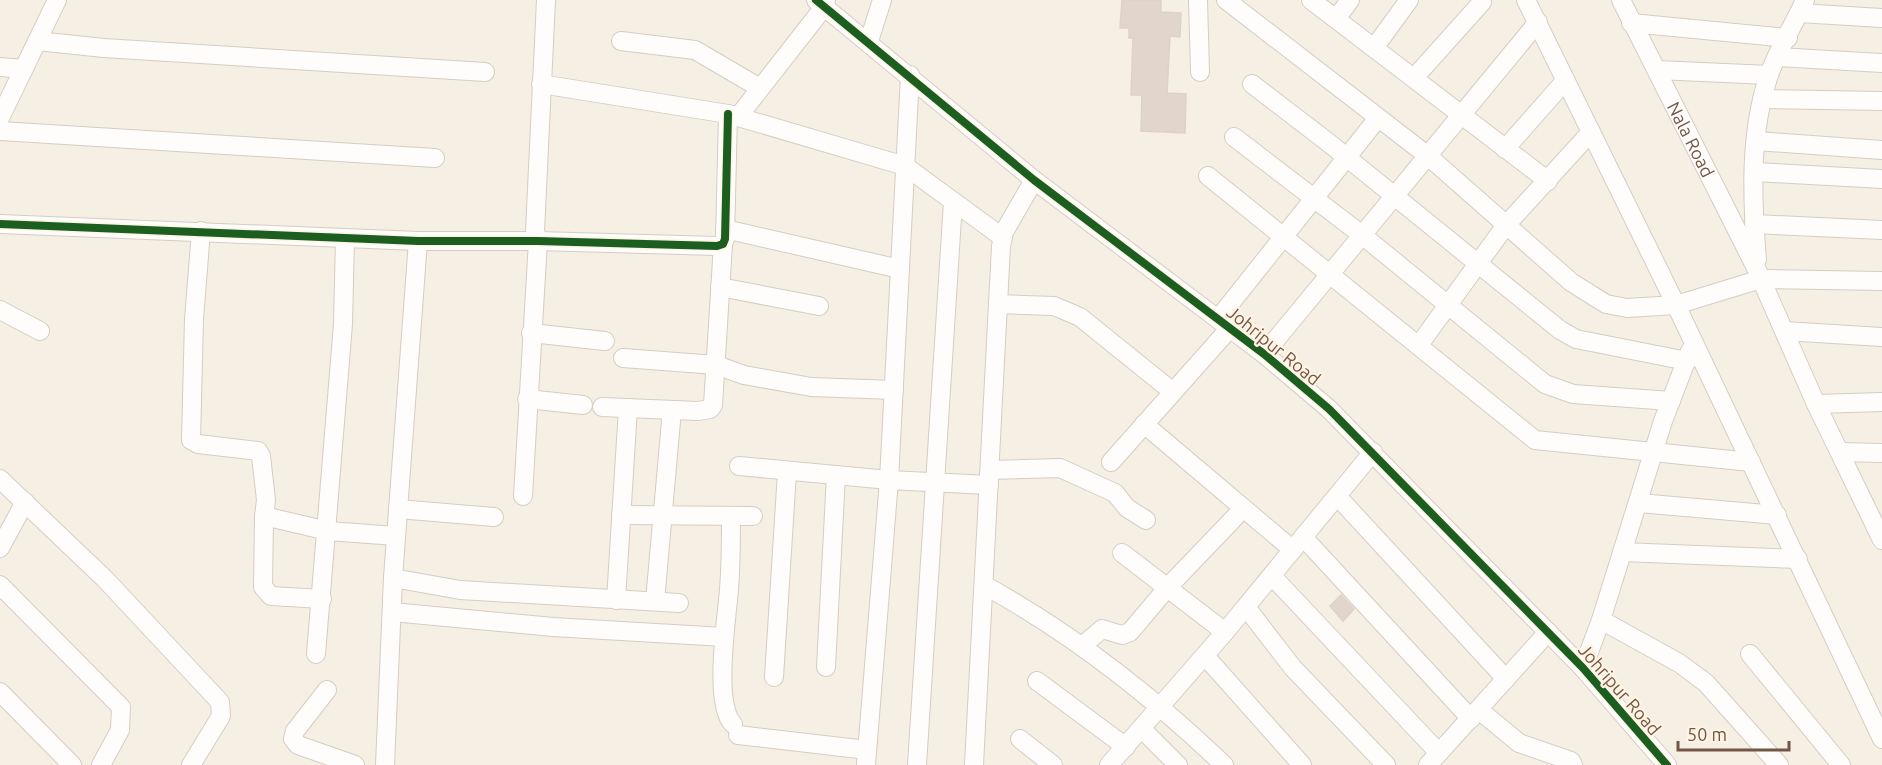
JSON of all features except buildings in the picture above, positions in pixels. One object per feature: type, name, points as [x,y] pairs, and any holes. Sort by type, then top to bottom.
[{"type":"street","points":[[0,118],[57,0]]},
{"type":"street","points":[[541,0],[553,0]]},
{"type":"street","points":[[523,496],[538,241],[535,231],[546,0]]},
{"type":"street","points":[[869,41],[882,0]]},
{"type":"street","points":[[1198,0],[1200,72]]},
{"type":"street","points":[[1226,0],[1428,156],[1571,282],[1606,304],[1627,308],[1676,305],[1755,278],[1882,281]]},
{"type":"street","points":[[1313,0],[1548,181]]},
{"type":"street","points":[[1336,19],[1350,0]]},
{"type":"street","points":[[1374,48],[1409,0]]},
{"type":"street","points":[[1526,0],[1676,305],[1882,739]]},
{"type":"street","name":"Nala Road","points":[[1621,0],[1657,70],[1755,278],[1784,331],[1840,452],[1874,505],[1882,540]]},
{"type":"street","points":[[602,407],[710,409],[714,400],[733,115],[760,88],[822,2]]},
{"type":"street","name":"Johripur Road","points":[[822,2],[1034,180],[1264,354],[1329,409],[1584,668],[1666,765]]},
{"type":"street","points":[[1414,78],[1482,2]]},
{"type":"street","points":[[1755,278],[1756,141],[1762,99],[1776,57],[1788,38],[1802,7],[1882,18]]},
{"type":"street","points":[[1264,354],[1538,22]]},
{"type":"street","points":[[1631,23],[1788,38]]},
{"type":"street","points":[[37,41],[104,48],[485,72]]},
{"type":"street","points":[[621,41],[695,50],[760,88]]},
{"type":"street","points":[[1776,57],[1882,63]]},
{"type":"street","points":[[0,67],[24,69]]},
{"type":"street","points":[[1657,70],[1769,75]]},
{"type":"street","points":[[731,516],[724,637],[724,703],[728,718],[736,729],[867,758],[889,480],[910,75]]},
{"type":"street","points":[[1505,149],[1565,81]]},
{"type":"street","points":[[541,84],[733,115],[905,166],[1002,237]]},
{"type":"street","points":[[1252,84],[1560,330],[1576,339],[1687,361]]},
{"type":"street","points":[[1762,99],[1882,101]]},
{"type":"street","points":[[1111,462],[1173,392],[1285,236],[1378,118]]},
{"type":"street","points":[[0,130],[435,158]]},
{"type":"street","points":[[1419,345],[1506,225],[1591,132]]},
{"type":"street","points":[[1234,137],[1362,235],[1533,377],[1558,391],[1671,401]]},
{"type":"street","points":[[1756,141],[1882,150]]},
{"type":"street","points":[[1755,172],[1882,179]]},
{"type":"street","points":[[1208,176],[1330,272],[1535,440],[1751,462]]},
{"type":"street","points":[[974,765],[1002,237],[1034,180]]},
{"type":"street","points":[[917,765],[952,202]]},
{"type":"street","points":[[0,224],[418,241],[538,241],[724,236],[900,269]]},
{"type":"street","points":[[1754,224],[1882,230]]},
{"type":"street","points":[[201,231],[194,319],[192,440],[198,444],[258,451],[261,456],[266,500],[263,587],[271,596],[322,599]]},
{"type":"street","points":[[316,654],[328,531],[343,324],[345,238]]},
{"type":"street","points":[[385,765],[393,578],[418,241]]},
{"type":"street","points":[[720,288],[819,306]]},
{"type":"street","points":[[998,304],[1054,306],[1080,317],[1173,392]]},
{"type":"street","points":[[0,310],[40,331]]},
{"type":"street","points":[[1784,331],[1882,338]]},
{"type":"street","points":[[531,333],[605,341]]},
{"type":"street","points":[[1584,668],[1671,401],[1693,341]]},
{"type":"street","points":[[623,358],[716,365],[744,375],[783,383],[894,390]]},
{"type":"street","points":[[527,399],[583,405]]},
{"type":"street","points":[[1816,404],[1882,402]]},
{"type":"street","points":[[616,600],[628,408]]},
{"type":"street","points":[[655,601],[672,410]]},
{"type":"street","points":[[1144,424],[1298,544],[1475,715],[1519,743],[1571,761],[1573,765]]},
{"type":"street","points":[[1109,765],[1162,707],[1373,452]]},
{"type":"street","points":[[1840,452],[1882,453]]},
{"type":"street","points":[[739,466],[935,483],[1060,468],[1115,493],[1127,508],[1146,520]]},
{"type":"street","points":[[774,677],[788,472]]},
{"type":"street","points":[[826,667],[836,476]]},
{"type":"street","points":[[0,479],[105,579],[220,702],[221,716],[190,765]]},
{"type":"street","points":[[1337,496],[1506,679]]},
{"type":"street","points":[[0,548],[25,502]]},
{"type":"street","points":[[1639,502],[1777,515]]},
{"type":"street","points":[[398,509],[494,517]]},
{"type":"street","points":[[621,515],[753,516]]},
{"type":"street","points":[[264,516],[328,531],[396,536]]},
{"type":"street","points":[[1082,646],[1102,628],[1122,635],[1130,632],[1168,587],[1236,516]]},
{"type":"street","points":[[1622,552],[1798,559]]},
{"type":"street","points":[[1122,553],[1225,632]]},
{"type":"street","points":[[1272,576],[1434,759],[1548,632]]},
{"type":"street","points":[[393,578],[460,590],[679,603]]},
{"type":"street","points":[[0,585],[121,707],[120,730],[101,765]]},
{"type":"street","points":[[984,585],[1042,617],[1082,646],[1162,707],[1224,765]]},
{"type":"street","points":[[1246,607],[1293,668],[1386,765]]},
{"type":"street","points":[[392,612],[553,627],[724,637]]},
{"type":"street","points":[[1601,620],[1699,677],[1720,696],[1779,765]]},
{"type":"street","points":[[1750,654],[1841,765]]},
{"type":"street","points":[[1205,656],[1302,765]]},
{"type":"street","points":[[1037,681],[1126,747]]},
{"type":"street","points":[[327,690],[295,731],[293,739],[298,745],[355,765]]},
{"type":"street","points":[[0,692],[72,765]]},
{"type":"street","points":[[1141,728],[1178,765]]},
{"type":"street","points":[[1020,739],[1053,765]]},
{"type":"cycle path","points":[[816,0],[1034,180],[1264,354],[1329,409],[1583,668],[1667,765]]},
{"type":"cycle path","points":[[0,224],[418,241],[538,241],[717,246],[723,244],[725,239],[728,114]]}]
